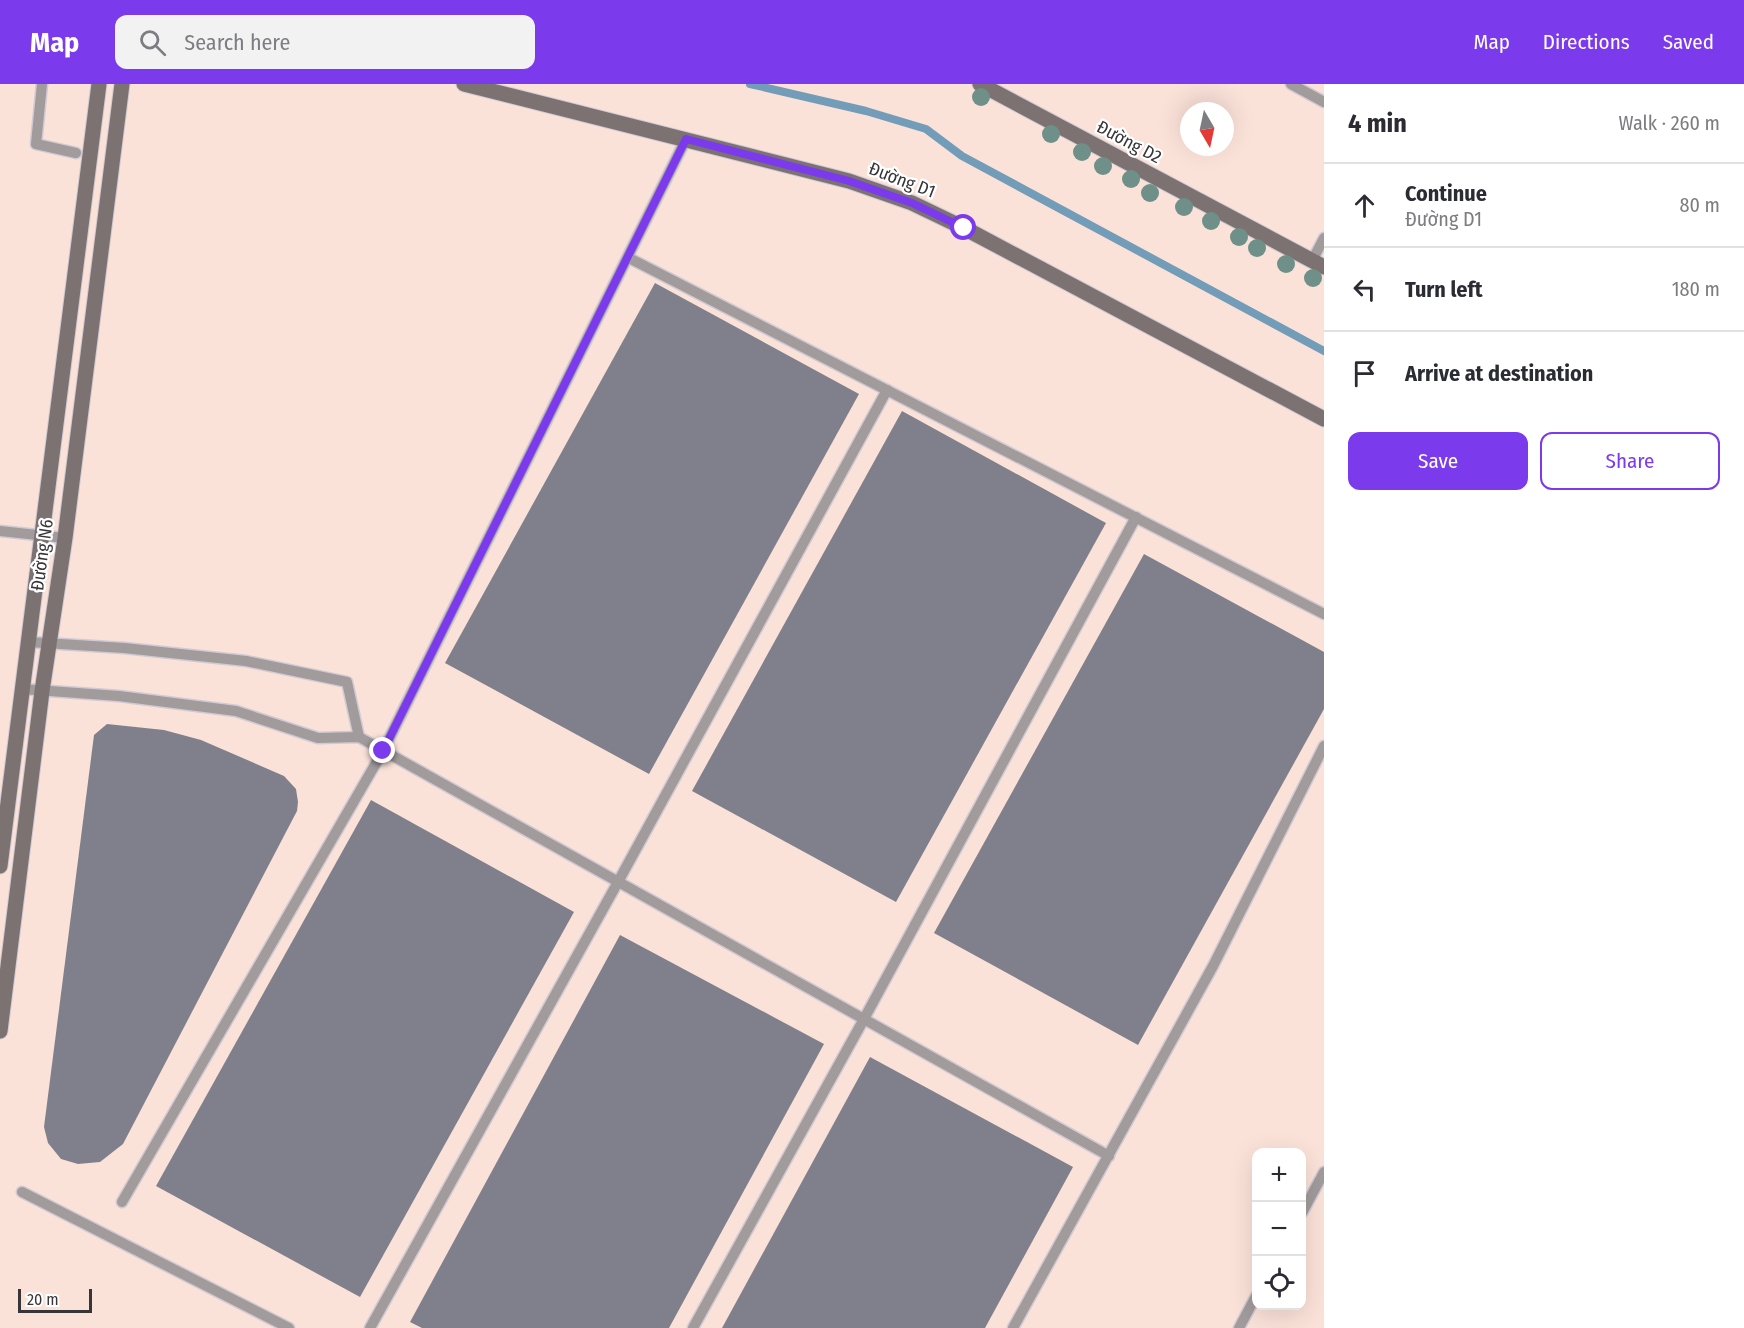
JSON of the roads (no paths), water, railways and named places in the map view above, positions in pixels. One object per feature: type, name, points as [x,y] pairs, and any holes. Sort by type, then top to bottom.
[{"type":"street","name":"Đường N6","points":[[0,866],[99,84]]},
{"type":"street","name":"Đường N6","points":[[0,1031],[122,84]]},
{"type":"street","name":"Đường D1","points":[[464,84],[849,181],[912,203],[974,233],[1324,418]]},
{"type":"street","name":"Đường D2","points":[[980,84],[1318,264]]},
{"type":"lane","points":[[42,84],[36,144],[76,153]]},
{"type":"lane","points":[[1291,84],[1324,102]]},
{"type":"lane","points":[[122,1202],[383,751],[686,139]]},
{"type":"lane","points":[[1318,264],[1324,238]]},
{"type":"lane","points":[[629,258],[1324,614]]},
{"type":"lane","points":[[370,1328],[618,882],[886,390]]},
{"type":"lane","points":[[693,1328],[1136,518]]},
{"type":"lane","points":[[0,531],[65,538]]},
{"type":"lane","points":[[29,642],[124,648],[246,661],[347,682],[359,737]]},
{"type":"lane","points":[[22,689],[119,696],[236,711],[318,738],[359,737],[1108,1156]]},
{"type":"lane","points":[[1013,1328],[1213,966],[1324,746]]},
{"type":"lane","points":[[1306,1206],[1324,1172]]},
{"type":"lane","points":[[22,1192],[289,1328]]},
{"type":"lane","points":[[1239,1328],[1252,1305]]},
{"type":"waterway","points":[[750,84],[866,111],[926,129],[962,156],[1324,351]]}]
